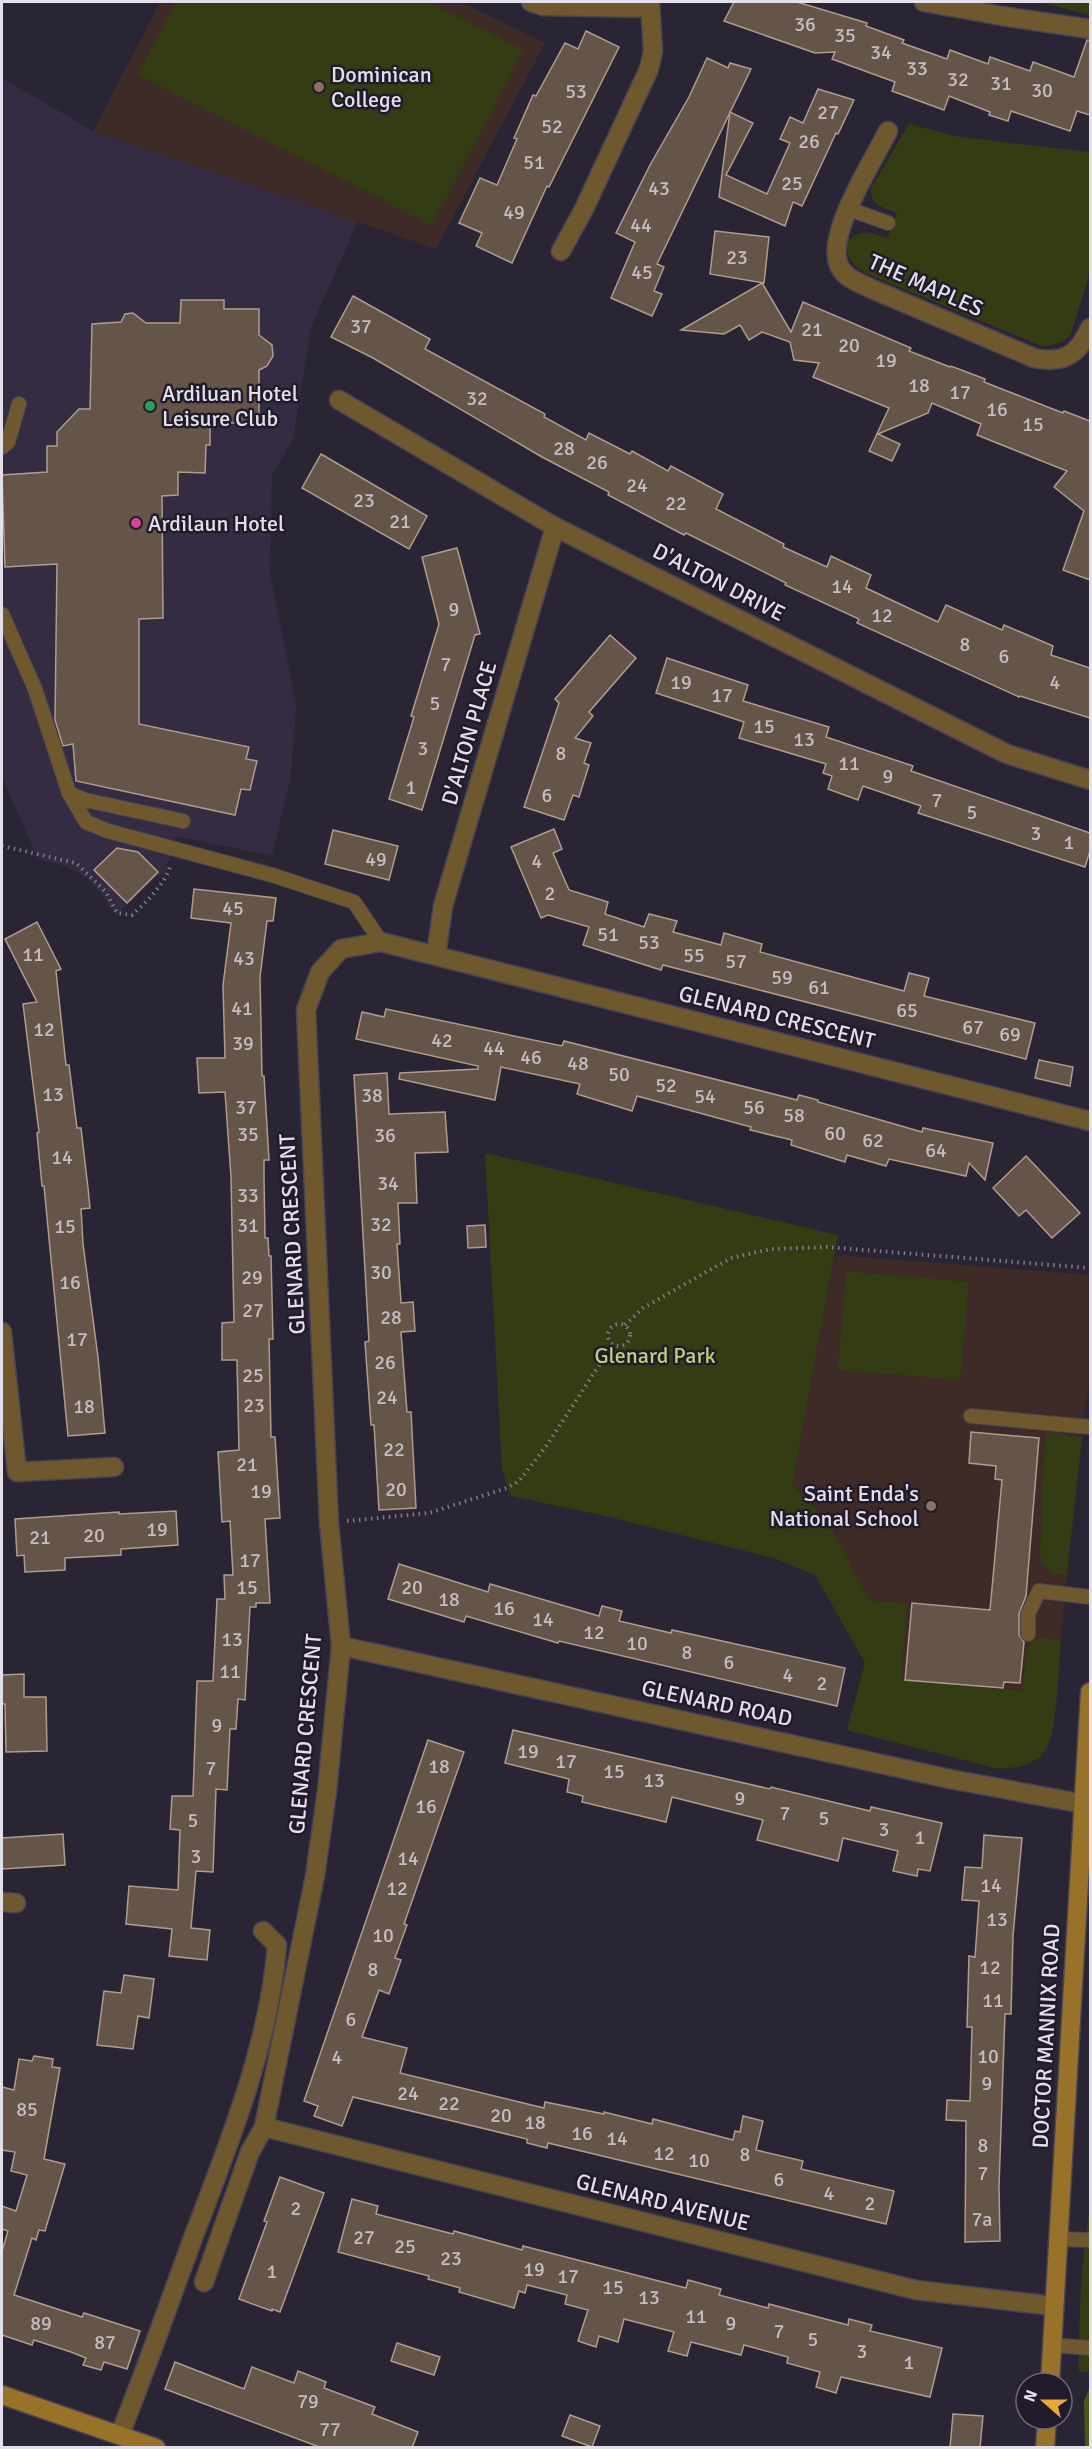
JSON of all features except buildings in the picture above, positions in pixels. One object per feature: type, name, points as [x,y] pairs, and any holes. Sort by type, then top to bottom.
[{"type":"street","points":[[924,2],[1090,29]]},
{"type":"street","points":[[539,3],[650,5],[653,51],[649,69],[594,188],[561,251]]},
{"type":"street","name":"THE MAPLES","points":[[888,131],[839,230],[836,254],[842,271],[872,289],[1034,358],[1046,360],[1064,358],[1076,351],[1084,341],[1090,327]]},
{"type":"street","name":"D'ALTON DRIVE","points":[[339,400],[555,526],[1007,754],[1090,780]]},
{"type":"street","name":"D'ALTON PLACE","points":[[436,956],[442,906],[555,526]]},
{"type":"street","name":"GLENARD CRESCENT","points":[[204,2282],[250,2152],[264,2127],[315,1876],[327,1791],[341,1646],[329,1523],[306,1010],[320,972],[341,949],[381,942],[1090,1121]]},
{"type":"street","points":[[2,1344],[17,1472],[114,1467]]},
{"type":"street","name":"GLENARD ROAD","points":[[341,1646],[950,1779],[1084,1804]]},
{"type":"street","name":"DOCTOR MANNIX ROAD","points":[[1051,2371],[1090,1692]]},
{"type":"street","points":[[120,2434],[234,2129],[253,2064],[274,1976],[277,1945],[263,1931]]},
{"type":"street","name":"GLENARD AVENUE","points":[[264,2127],[916,2290],[1054,2306]]},
{"type":"street","points":[[2,2395],[156,2448]]},
{"type":"street","points":[[1045,2448],[1046,2431]]},
{"type":"lane","points":[[849,208],[888,223]]},
{"type":"lane","points":[[2,447],[8,442],[19,404]]},
{"type":"lane","points":[[2,614],[35,689],[69,793],[86,822],[108,831],[272,875],[354,902],[381,942]]},
{"type":"lane","points":[[69,793],[85,800],[183,821]]},
{"type":"lane","points":[[971,1416],[1090,1427]]},
{"type":"lane","points":[[1028,1634],[1028,1614],[1039,1591],[1090,1597]]},
{"type":"lane","points":[[1058,2239],[1090,2240]]},
{"type":"lane","points":[[1052,2345],[1090,2348]]},
{"type":"path","points":[[2,846],[76,863],[106,892],[117,912],[128,915],[132,915],[166,877],[175,848]]},
{"type":"path","points":[[625,1325],[643,1308],[731,1258],[771,1249],[827,1247],[1090,1268]]},
{"type":"path","points":[[620,1323],[625,1325],[629,1329],[630,1339],[622,1346],[613,1344],[608,1336],[611,1326],[620,1323]]},
{"type":"path","points":[[329,1523],[429,1513],[507,1488],[519,1481],[547,1445],[613,1344]]},
{"type":"shaded area","name":"Dominican College","points":[[160,2],[461,2],[545,43],[436,249],[93,131]]},
{"type":"shaded area","name":"Ardilaun Hotel","points":[[2,78],[93,131],[358,221],[311,328],[293,439],[272,474],[270,573],[296,706],[291,775],[272,856],[175,836],[164,873],[116,915],[90,880],[68,867],[38,859],[2,777]]},
{"type":"shaded area","name":"Saint Enda's National School","points":[[835,1255],[1090,1275],[1090,1380],[1070,1539],[1052,1734],[1047,1749],[1025,1765],[999,1769],[847,1730],[865,1663],[815,1575],[777,1559]]},
{"type":"green space","name":"Dominican College","points":[[176,2],[429,2],[523,50],[432,226],[138,75]]},
{"type":"green space","points":[[1039,2],[1090,2],[1090,15]]},
{"type":"green space","points":[[909,124],[960,137],[1090,152],[1090,272],[1071,334],[1064,341],[1044,347],[865,273],[851,260],[847,252],[847,242],[852,238],[866,233],[887,238],[897,213],[875,202],[871,188]]},
{"type":"green space","name":"Glenard Park","points":[[485,1153],[838,1235],[792,1485],[811,1503],[832,1530],[870,1601],[907,1603],[901,1680],[1022,1691],[1027,1653],[1031,1641],[1041,1638],[1061,1640],[1052,1730],[1049,1743],[1041,1756],[1024,1765],[999,1769],[847,1730],[865,1663],[815,1575],[777,1559],[605,1516],[511,1496],[502,1470]]},
{"type":"green space","points":[[846,1271],[969,1282],[960,1380],[838,1370]]},
{"type":"green space","points":[[1047,1432],[1082,1437],[1067,1575],[1052,1574],[1043,1564],[1040,1556],[1045,1435]]},
{"type":"green space","points":[[1089,2210],[1090,2373],[1079,2372],[1081,2291]]},
{"type":"green space","points":[[1090,2387],[1090,2447],[1085,2447],[1084,2401]]},
{"type":"place","name":"Dominican College","points":[[319,87]]},
{"type":"place","name":"Ardiluan Hotel Leisure Club","points":[[150,406]]},
{"type":"place","name":"Ardilaun Hotel","points":[[136,523]]},
{"type":"place","name":"Saint Enda's National School","points":[[931,1506]]}]
